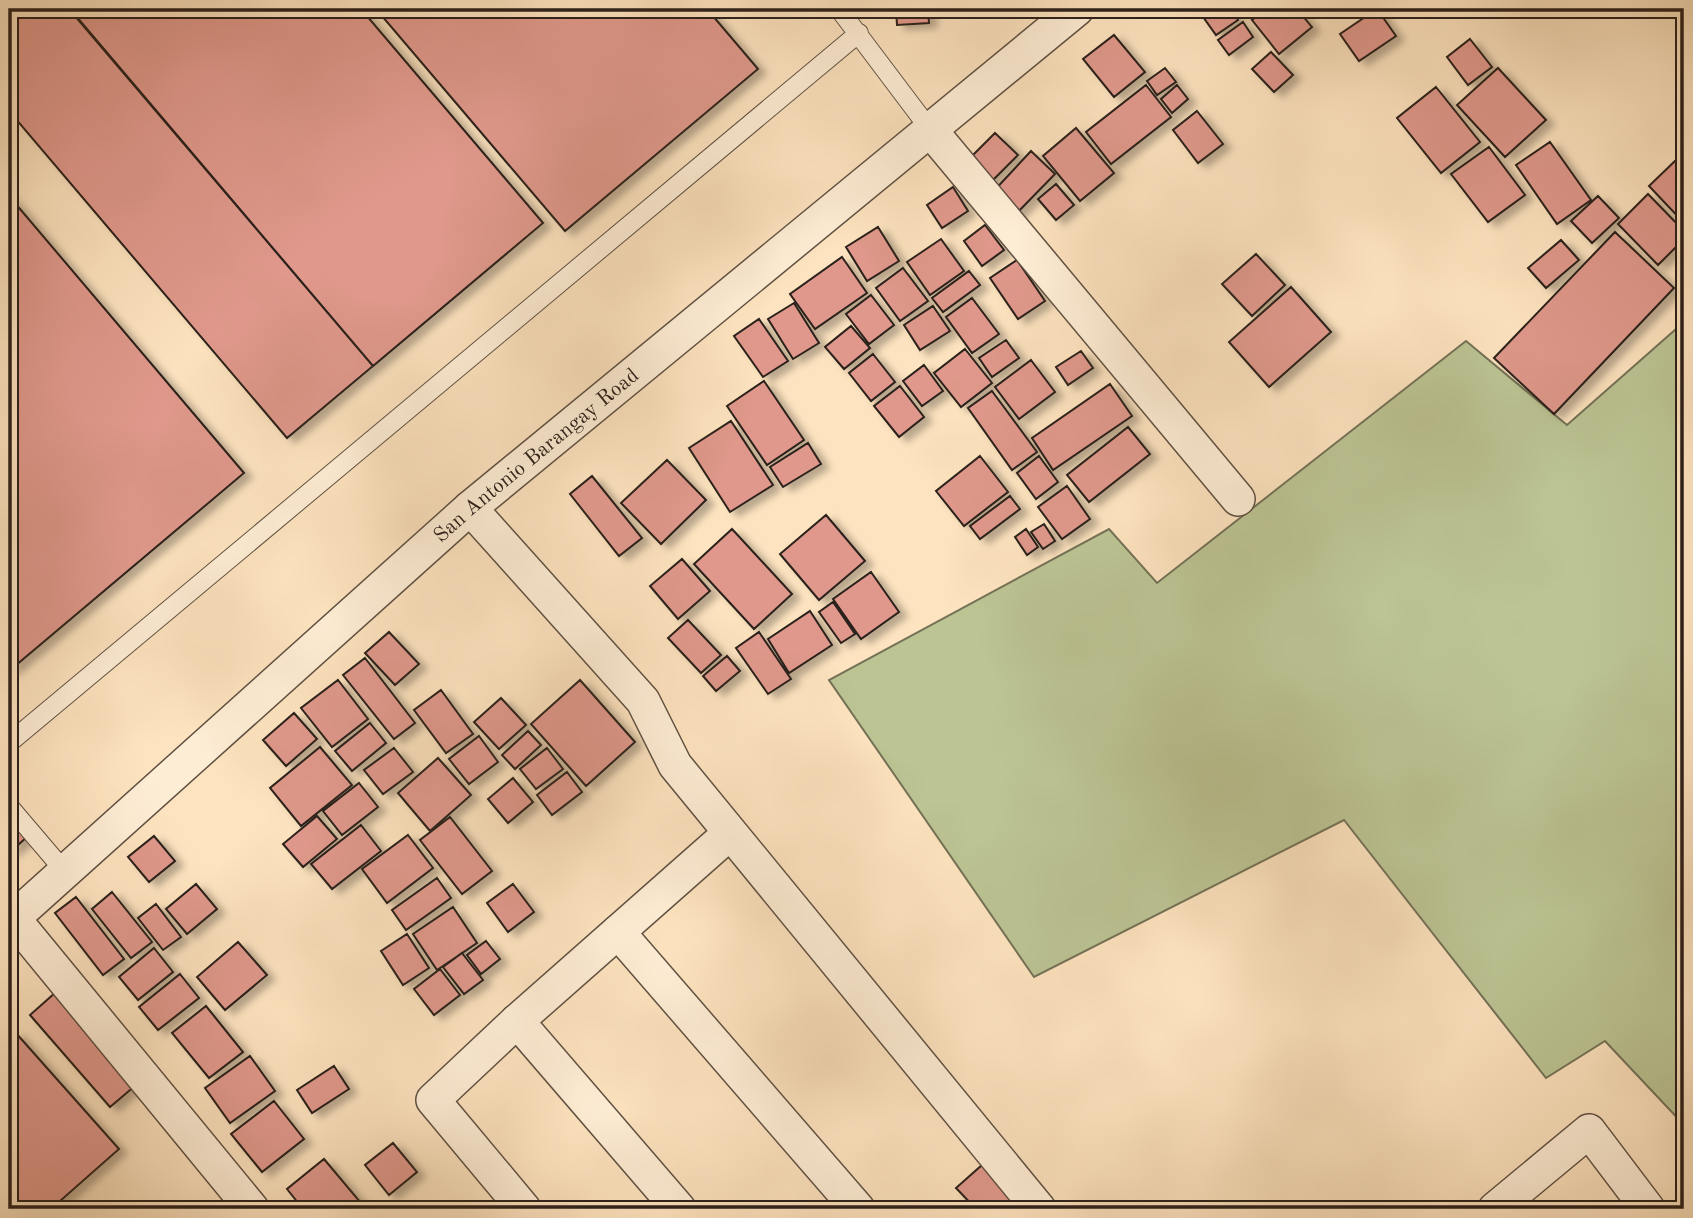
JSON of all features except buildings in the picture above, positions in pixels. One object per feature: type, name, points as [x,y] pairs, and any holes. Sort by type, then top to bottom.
[{"type":"street","name":"San Antonio Barangay Road","points":[[11,920],[470,508],[1077,9]]},
{"type":"street","points":[[931,131],[1238,499]]},
{"type":"street","points":[[470,508],[643,701],[675,765],[1039,1209]]},
{"type":"street","points":[[524,1209],[433,1100],[517,1021],[730,833]]},
{"type":"street","points":[[11,920],[252,1209]]},
{"type":"street","points":[[618,932],[858,1209]]},
{"type":"street","points":[[517,1021],[679,1209]]},
{"type":"street","points":[[1495,1209],[1590,1131],[1647,1209]]},
{"type":"lane","points":[[839,9],[931,131]]},
{"type":"lane","points":[[9,743],[859,33]]},
{"type":"lane","points":[[9,806],[66,873]]},
{"type":"green space","points":[[1684,322],[1684,1125],[1605,1041],[1546,1078],[1344,820],[1034,977],[829,680],[1109,529],[1157,583],[1466,341],[1567,425]]}]
